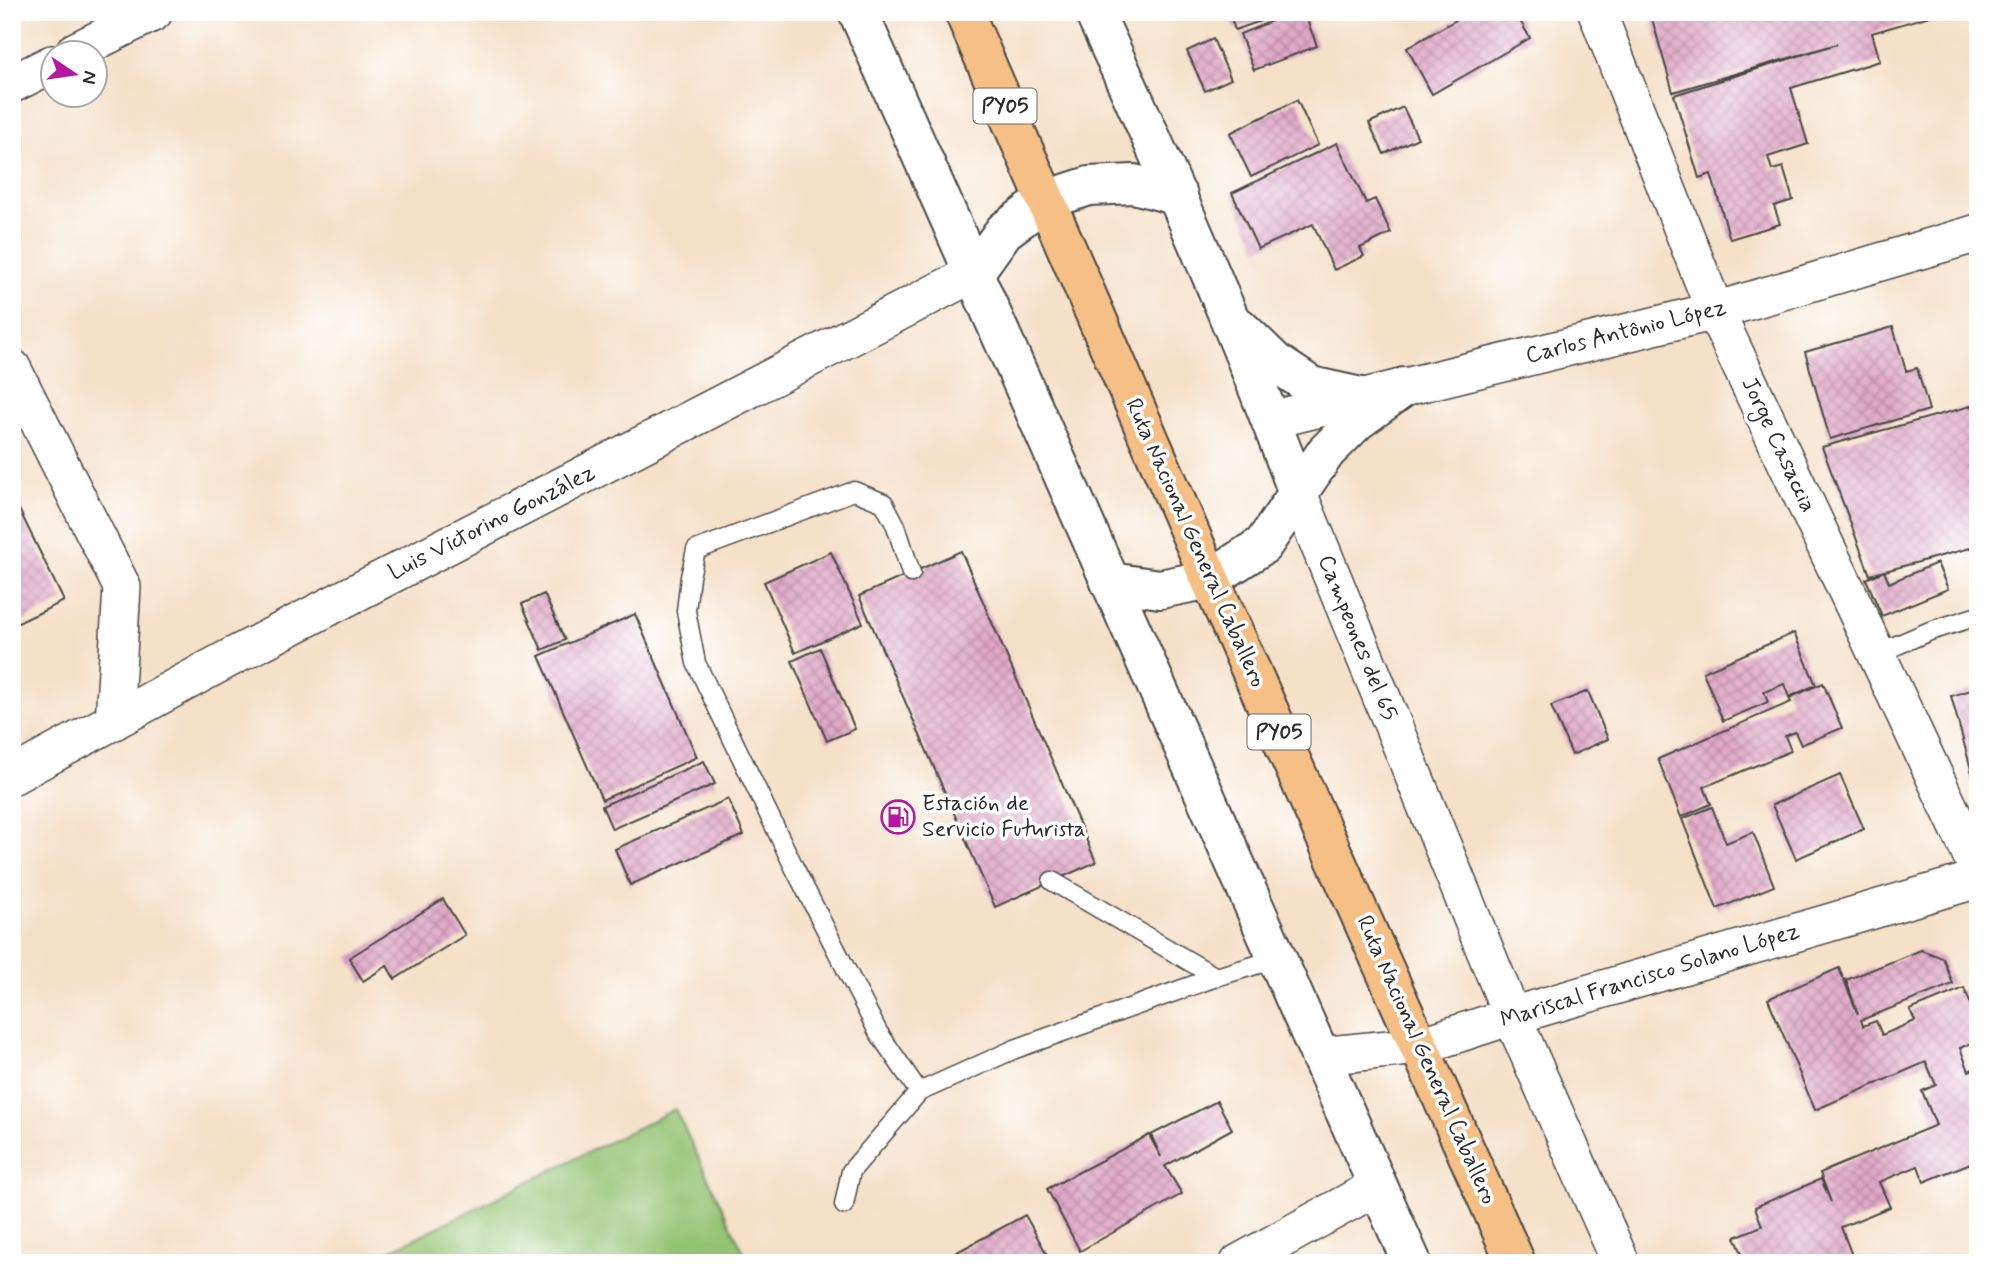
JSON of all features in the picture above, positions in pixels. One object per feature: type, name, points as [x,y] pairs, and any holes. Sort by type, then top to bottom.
[{"type":"highway","name":"Ruta Nacional General Caballero","points":[[964,12],[1210,579],[1516,1263]]},
{"type":"street","points":[[103,38],[154,12]]},
{"type":"street","points":[[858,12],[1412,1263]]},
{"type":"street","name":"Campeones del 65","points":[[1094,12],[1178,196],[1512,1016],[1621,1263]]},
{"type":"street","name":"Jorge Casaccia","points":[[1597,12],[1715,311],[1978,869]]},
{"type":"street","points":[[12,84],[38,71]]},
{"type":"street","points":[[974,274],[1004,231],[1046,200],[1090,186],[1135,184],[1178,196]]},
{"type":"street","name":"Carlos Antônio López","points":[[1271,420],[1715,311],[1978,233]]},
{"type":"street","name":"Luis Victorino González","points":[[12,776],[236,655],[974,274]]},
{"type":"street","points":[[1228,316],[1275,362],[1311,386],[1361,397]]},
{"type":"street","points":[[12,368],[122,587],[114,721]]},
{"type":"street","points":[[1110,582],[1160,589],[1210,579],[1263,545],[1326,452],[1357,421],[1404,387]]},
{"type":"street","name":"Mariscal Francisco Solano López","points":[[1319,1056],[1420,1046],[1512,1016],[1978,879]]},
{"type":"street","points":[[1239,1263],[1378,1186]]},
{"type":"lane","points":[[911,573],[896,526],[884,503],[854,491],[696,550],[686,611],[696,663],[794,867],[878,1032],[919,1092]]},
{"type":"lane","points":[[1876,654],[1930,631],[1978,615]]},
{"type":"lane","points":[[1052,881],[1216,977]]},
{"type":"lane","points":[[844,1205],[851,1171],[919,1092],[1015,1049],[1216,977],[1276,959]]},
{"type":"green space","points":[[675,1109],[749,1263],[367,1262]]},
{"type":"building","points":[[1229,12],[1284,12],[1284,13],[1235,30]]},
{"type":"building","points":[[1294,12],[1304,12],[1317,46],[1254,70],[1240,34]]},
{"type":"building","points":[[1470,12],[1515,12],[1530,38],[1432,94],[1407,48]]},
{"type":"building","points":[[1650,12],[1940,13],[1872,33],[1880,61],[1791,88],[1808,144],[1768,157],[1772,170],[1783,167],[1793,200],[1774,206],[1780,224],[1730,239],[1711,174],[1699,178],[1674,95],[1837,44],[1673,92]]},
{"type":"building","points":[[1213,39],[1231,79],[1205,91],[1187,51]]},
{"type":"building","points":[[1297,100],[1318,145],[1251,177],[1230,133]]},
{"type":"building","points":[[1403,107],[1418,138],[1384,154],[1369,123]]},
{"type":"building","points":[[1337,143],[1366,203],[1375,199],[1391,233],[1360,248],[1364,256],[1334,270],[1313,224],[1258,249],[1232,193]]},
{"type":"building","points":[[1893,327],[1906,371],[1917,368],[1929,410],[1830,439],[1805,352]]},
{"type":"building","points":[[1978,404],[1978,546],[1870,575],[1822,447]]},
{"type":"building","points":[[12,495],[64,601],[12,626]]},
{"type":"building","points":[[961,551],[1096,862],[995,907],[859,596]]},
{"type":"building","points":[[831,552],[863,623],[795,653],[764,582]]},
{"type":"building","points":[[1937,563],[1948,589],[1882,616],[1866,579],[1884,571],[1889,583]]},
{"type":"building","points":[[544,594],[565,640],[542,650],[522,604]]},
{"type":"building","points":[[635,614],[697,757],[602,800],[539,656]]},
{"type":"building","points":[[1794,633],[1816,685],[1789,697],[1784,684],[1764,692],[1768,702],[1723,721],[1703,672]]},
{"type":"building","points":[[820,648],[855,729],[827,741],[792,661]]},
{"type":"building","points":[[1823,683],[1842,728],[1801,745],[1795,732],[1785,736],[1791,751],[1704,787],[1711,804],[1681,817],[1658,759],[1791,702],[1789,698]]},
{"type":"building","points":[[1978,688],[1978,791],[1977,791],[1951,696]]},
{"type":"building","points":[[1588,691],[1608,739],[1572,755],[1551,706]]},
{"type":"building","points":[[704,761],[715,784],[612,829],[602,806]]},
{"type":"building","points":[[1840,775],[1864,829],[1796,859],[1772,805]]},
{"type":"building","points":[[728,799],[744,835],[630,885],[615,849]]},
{"type":"building","points":[[1712,807],[1726,843],[1753,832],[1774,886],[1717,909],[1682,819]]},
{"type":"building","points":[[443,899],[465,935],[395,979],[387,966],[363,981],[349,958]]},
{"type":"building","points":[[1921,950],[1943,958],[1953,984],[1861,1020],[1863,1026],[1876,1021],[1882,1035],[1915,1021],[1910,1010],[1964,988],[1978,1021],[1978,1040],[1960,1048],[1969,1071],[1978,1067],[1978,1160],[1924,1182],[1918,1166],[1879,1182],[1890,1207],[1841,1227],[1855,1263],[1746,1263],[1735,1237],[1762,1226],[1755,1207],[1821,1179],[1831,1202],[1820,1173],[1936,1125],[1922,1091],[1936,1085],[1926,1062],[1815,1110],[1768,999],[1839,968],[1858,1014],[1846,980]]},
{"type":"building","points":[[1217,1101],[1232,1129],[1165,1166],[1182,1194],[1080,1251],[1047,1189],[1149,1135],[1161,1157],[1151,1135]]},
{"type":"building","points":[[1025,1215],[1050,1260],[1046,1263],[937,1263]]},
{"type":"place","name":"Estación de Servicio Futurista","points":[[898,817]]}]
